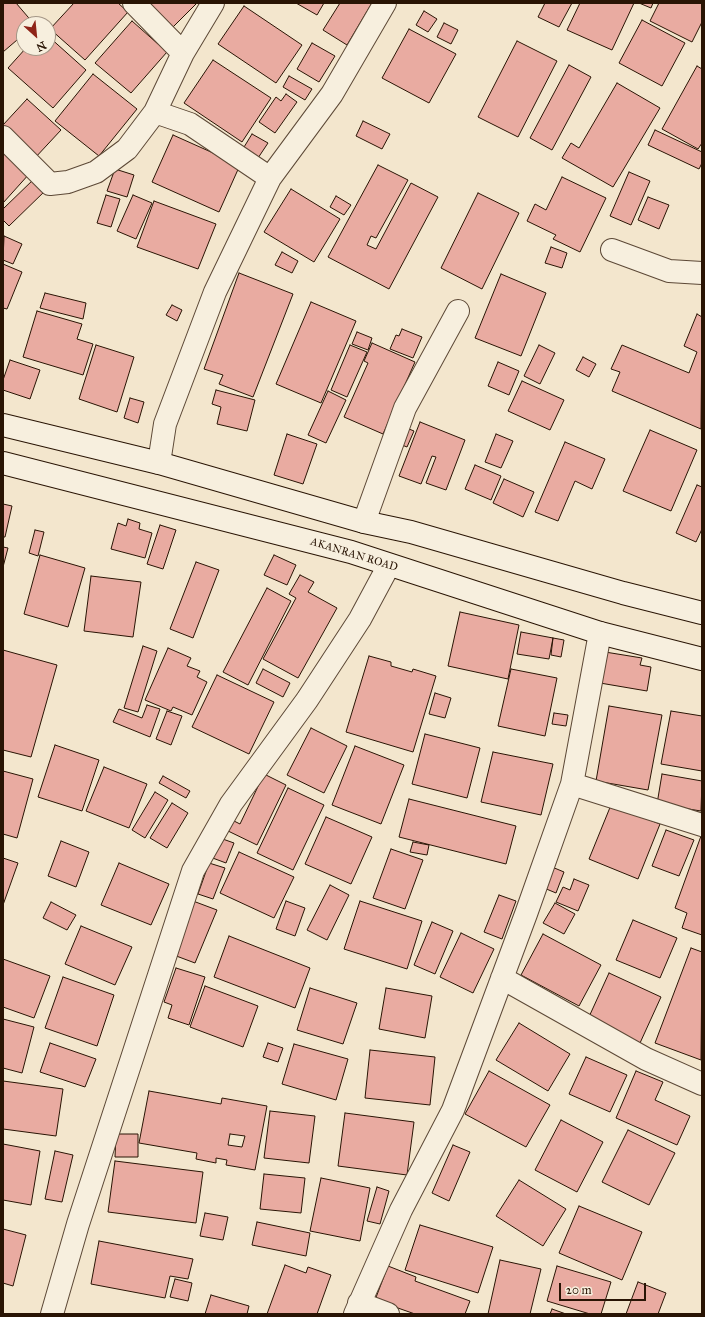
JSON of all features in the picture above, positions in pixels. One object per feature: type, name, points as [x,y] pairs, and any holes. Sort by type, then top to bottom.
[{"type":"street","points":[[134,3],[183,53]]},
{"type":"street","points":[[3,137],[50,184],[68,182],[96,172],[127,149],[155,112],[183,53],[213,3]]},
{"type":"street","points":[[159,464],[165,424],[215,292],[270,178],[332,94],[385,3]]},
{"type":"street","points":[[155,112],[190,124],[270,178]]},
{"type":"street","points":[[612,250],[669,270],[702,273]]},
{"type":"street","points":[[364,522],[405,408],[458,311]]},
{"type":"street","points":[[3,424],[159,464],[364,522],[412,532],[623,593],[702,613]]},
{"type":"street","name":"AKANRAN ROAD","points":[[3,463],[343,550],[600,632],[702,658]]},
{"type":"street","points":[[52,1314],[78,1224],[193,871],[231,804],[307,700],[360,619],[389,565]]},
{"type":"street","points":[[388,1314],[357,1309],[402,1210],[453,1110],[572,784],[600,632]]},
{"type":"street","points":[[572,784],[702,825]]},
{"type":"street","points":[[502,978],[646,1059],[702,1084]]},
{"type":"building","points":[[3,3],[16,3],[27,16],[16,16],[16,41],[3,52]]},
{"type":"building","points":[[74,3],[118,3],[128,12],[85,60],[56,34],[56,22]]},
{"type":"building","points":[[138,3],[197,3],[167,33]]},
{"type":"building","points":[[296,3],[324,3],[317,15]]},
{"type":"building","points":[[340,3],[372,3],[347,45],[323,30]]},
{"type":"building","points":[[545,3],[572,3],[559,27],[538,17]]},
{"type":"building","points":[[580,3],[634,3],[612,50],[567,30]]},
{"type":"building","points":[[639,3],[653,3],[651,8]]},
{"type":"building","points":[[659,3],[702,3],[702,22],[692,42],[650,21]]},
{"type":"building","points":[[244,6],[302,45],[276,83],[218,44]]},
{"type":"building","points":[[424,11],[437,19],[428,32],[416,25]]},
{"type":"building","points":[[642,20],[685,43],[662,86],[619,63]]},
{"type":"building","points":[[132,21],[167,52],[131,93],[95,63]]},
{"type":"building","points":[[444,23],[458,30],[451,44],[437,37]]},
{"type":"building","points":[[409,29],[456,54],[429,103],[382,78]]},
{"type":"building","points":[[517,41],[557,61],[518,137],[478,117]]},
{"type":"building","points":[[56,43],[86,70],[53,108],[8,68],[19,56],[56,56]]},
{"type":"building","points":[[312,43],[335,56],[319,82],[297,69]]},
{"type":"building","points":[[213,60],[271,98],[242,142],[184,103]]},
{"type":"building","points":[[569,65],[591,77],[552,150],[530,138]]},
{"type":"building","points":[[697,66],[702,69],[702,143],[698,149],[662,129]]},
{"type":"building","points":[[93,74],[137,109],[99,156],[55,121]]},
{"type":"building","points":[[289,76],[312,89],[305,100],[283,87]]},
{"type":"building","points":[[617,83],[660,108],[613,187],[562,158],[571,143],[579,148]]},
{"type":"building","points":[[286,94],[297,102],[275,133],[259,122],[276,97],[281,101]]},
{"type":"building","points":[[27,99],[61,130],[34,159],[3,130],[3,125]]},
{"type":"building","points":[[363,121],[390,134],[382,149],[356,136]]},
{"type":"building","points":[[655,130],[702,152],[702,163],[699,169],[648,145]]},
{"type":"building","points":[[252,134],[268,143],[256,161],[241,152]]},
{"type":"building","points":[[173,135],[240,165],[219,212],[152,182]]},
{"type":"building","points":[[3,149],[30,173],[3,203]]},
{"type":"building","points":[[378,165],[408,180],[376,238],[371,236],[367,245],[376,249],[411,183],[438,197],[389,289],[328,257]]},
{"type":"building","points":[[115,169],[134,175],[127,197],[107,191]]},
{"type":"building","points":[[629,172],[650,181],[631,225],[610,216]]},
{"type":"building","points":[[562,177],[606,198],[580,252],[553,239],[556,235],[527,221],[535,204],[546,210]]},
{"type":"building","points":[[35,178],[47,189],[9,226],[3,220],[3,209]]},
{"type":"building","points":[[291,189],[340,219],[314,262],[264,232]]},
{"type":"building","points":[[478,193],[519,213],[482,289],[441,268]]},
{"type":"building","points":[[106,195],[120,199],[111,227],[97,223]]},
{"type":"building","points":[[133,195],[152,203],[136,239],[117,231]]},
{"type":"building","points":[[336,196],[351,205],[344,215],[330,207]]},
{"type":"building","points":[[648,197],[669,205],[659,229],[638,220]]},
{"type":"building","points":[[154,201],[216,224],[198,269],[137,247]]},
{"type":"building","points":[[4,236],[22,244],[13,264],[3,260]]},
{"type":"building","points":[[551,247],[567,253],[562,268],[545,263]]},
{"type":"building","points":[[282,252],[298,261],[292,273],[275,265]]},
{"type":"building","points":[[3,264],[22,272],[7,309],[3,308]]},
{"type":"building","points":[[239,273],[293,294],[253,397],[219,384],[223,375],[204,369]]},
{"type":"building","points":[[501,274],[546,293],[521,356],[475,338]]},
{"type":"building","points":[[45,293],[86,303],[83,319],[40,308]]},
{"type":"building","points":[[311,302],[356,321],[321,403],[276,384]]},
{"type":"building","points":[[172,305],[182,310],[177,321],[166,315]]},
{"type":"building","points":[[37,311],[82,324],[77,339],[93,344],[83,375],[23,357]]},
{"type":"building","points":[[697,314],[702,317],[701,429],[612,391],[620,372],[611,369],[622,345],[689,373],[697,352],[684,346]]},
{"type":"building","points":[[402,329],[422,337],[413,358],[390,349],[396,335],[399,336]]},
{"type":"building","points":[[357,332],[372,338],[368,350],[352,344]]},
{"type":"building","points":[[372,343],[415,362],[383,434],[344,417],[368,363],[364,361]]},
{"type":"building","points":[[96,345],[134,357],[117,412],[79,399]]},
{"type":"building","points":[[350,345],[367,352],[347,397],[331,390]]},
{"type":"building","points":[[539,345],[555,353],[540,384],[524,376]]},
{"type":"building","points":[[583,357],[596,364],[589,377],[576,370]]},
{"type":"building","points":[[10,360],[40,370],[30,399],[3,390],[3,380]]},
{"type":"building","points":[[498,362],[519,371],[509,395],[488,386]]},
{"type":"building","points":[[522,381],[564,400],[550,430],[508,411]]},
{"type":"building","points":[[216,390],[255,400],[247,431],[217,424],[221,407],[212,404]]},
{"type":"building","points":[[328,391],[346,400],[326,443],[308,435]]},
{"type":"building","points":[[130,398],[144,402],[138,423],[124,418]]},
{"type":"building","points":[[420,422],[465,440],[446,490],[426,483],[436,457],[432,456],[421,484],[399,476]]},
{"type":"building","points":[[404,427],[414,431],[407,447],[397,443]]},
{"type":"building","points":[[650,430],[697,450],[671,511],[623,491]]},
{"type":"building","points":[[287,434],[317,444],[303,484],[274,475]]},
{"type":"building","points":[[496,434],[513,441],[501,468],[485,462]]},
{"type":"building","points":[[565,442],[605,459],[592,489],[575,481],[558,521],[535,512]]},
{"type":"building","points":[[475,465],[501,476],[491,500],[465,489]]},
{"type":"building","points":[[504,479],[534,492],[523,517],[493,503]]},
{"type":"building","points":[[697,485],[702,487],[702,529],[696,542],[676,533]]},
{"type":"building","points":[[3,504],[12,506],[5,537],[3,537]]},
{"type":"building","points":[[128,519],[140,523],[139,529],[152,533],[145,558],[111,549],[118,523],[126,526]]},
{"type":"building","points":[[160,525],[176,530],[163,569],[147,564]]},
{"type":"building","points":[[35,530],[44,532],[38,556],[29,553]]},
{"type":"building","points":[[3,547],[8,548],[3,567]]},
{"type":"building","points":[[40,555],[85,568],[68,627],[24,614]]},
{"type":"building","points":[[274,555],[296,565],[287,585],[264,575]]},
{"type":"building","points":[[196,562],[219,570],[193,638],[170,629]]},
{"type":"building","points":[[300,575],[314,582],[308,592],[337,608],[298,678],[263,659],[296,598],[289,594]]},
{"type":"building","points":[[91,576],[141,582],[133,637],[84,631]]},
{"type":"building","points":[[267,588],[291,601],[248,685],[223,672]]},
{"type":"building","points":[[460,612],[519,625],[508,679],[448,666]]},
{"type":"building","points":[[521,632],[553,638],[549,659],[517,654]]},
{"type":"building","points":[[553,638],[564,640],[561,657],[551,655]]},
{"type":"building","points":[[143,646],[157,651],[138,712],[124,708]]},
{"type":"building","points":[[168,648],[191,658],[187,666],[200,671],[197,677],[207,682],[192,715],[173,707],[171,711],[145,700]]},
{"type":"building","points":[[3,650],[57,665],[31,757],[3,750]]},
{"type":"building","points":[[605,652],[642,658],[640,665],[651,667],[647,691],[600,683]]},
{"type":"building","points":[[369,656],[391,662],[391,666],[412,672],[413,669],[436,676],[413,752],[346,732]]},
{"type":"building","points":[[263,669],[290,683],[283,697],[256,683]]},
{"type":"building","points":[[511,669],[557,678],[545,736],[498,726]]},
{"type":"building","points":[[217,675],[274,702],[249,754],[192,727]]},
{"type":"building","points":[[435,693],[451,698],[445,718],[429,714]]},
{"type":"building","points":[[147,705],[160,709],[150,737],[113,722],[119,709],[142,718]]},
{"type":"building","points":[[609,706],[662,715],[648,790],[596,781]]},
{"type":"building","points":[[167,711],[182,716],[171,745],[156,739]]},
{"type":"building","points":[[671,711],[702,716],[702,771],[661,764]]},
{"type":"building","points":[[554,713],[568,715],[566,726],[552,724]]},
{"type":"building","points":[[311,728],[347,746],[324,793],[287,775]]},
{"type":"building","points":[[425,734],[480,748],[467,798],[412,784]]},
{"type":"building","points":[[55,745],[99,760],[82,811],[38,797]]},
{"type":"building","points":[[355,746],[404,765],[381,824],[332,805]]},
{"type":"building","points":[[493,752],[553,764],[541,815],[481,802]]},
{"type":"building","points":[[104,767],[147,784],[129,828],[86,811]]},
{"type":"building","points":[[3,771],[33,779],[17,838],[3,834]]},
{"type":"building","points":[[264,774],[286,785],[257,845],[226,830],[232,820],[240,824]]},
{"type":"building","points":[[662,774],[702,781],[701,811],[657,804]]},
{"type":"building","points":[[163,776],[190,791],[186,798],[159,783]]},
{"type":"building","points":[[288,788],[324,805],[293,870],[257,853]]},
{"type":"building","points":[[155,792],[168,800],[145,838],[132,830]]},
{"type":"building","points":[[409,799],[516,826],[506,864],[399,837]]},
{"type":"building","points":[[172,803],[188,813],[167,848],[150,838]]},
{"type":"building","points":[[611,805],[660,824],[638,879],[589,859]]},
{"type":"building","points":[[326,817],[372,837],[351,884],[305,864]]},
{"type":"building","points":[[666,830],[694,840],[679,876],[652,866]]},
{"type":"building","points":[[701,836],[702,935],[682,928],[687,913],[675,908]]},
{"type":"building","points":[[217,837],[234,843],[226,863],[210,857]]},
{"type":"building","points":[[61,841],[89,852],[76,887],[48,876]]},
{"type":"building","points":[[413,842],[429,845],[427,855],[410,852]]},
{"type":"building","points":[[391,849],[423,860],[405,909],[373,898]]},
{"type":"building","points":[[239,852],[294,877],[274,918],[220,893]]},
{"type":"building","points":[[3,858],[18,863],[3,905]]},
{"type":"building","points":[[119,863],[169,884],[151,925],[101,905]]},
{"type":"building","points":[[209,863],[225,868],[213,899],[198,894]]},
{"type":"building","points":[[552,867],[564,872],[556,893],[544,888]]},
{"type":"building","points":[[574,879],[589,885],[578,911],[556,902],[563,887],[570,890]]},
{"type":"building","points":[[330,885],[349,895],[327,940],[307,930]]},
{"type":"building","points":[[499,895],[516,901],[502,939],[484,932]]},
{"type":"building","points":[[193,901],[217,910],[195,963],[171,954]]},
{"type":"building","points":[[286,901],[305,908],[295,936],[276,929]]},
{"type":"building","points":[[360,901],[422,921],[407,969],[344,949]]},
{"type":"building","points":[[51,902],[76,915],[67,930],[43,918]]},
{"type":"building","points":[[555,903],[575,914],[564,934],[543,923]]},
{"type":"building","points":[[633,920],[677,938],[660,978],[616,960]]},
{"type":"building","points":[[432,922],[453,931],[435,974],[414,965]]},
{"type":"building","points":[[81,926],[132,947],[115,985],[65,964]]},
{"type":"building","points":[[461,933],[494,949],[473,993],[440,977]]},
{"type":"building","points":[[543,934],[601,965],[579,1006],[521,975]]},
{"type":"building","points":[[229,936],[310,968],[295,1008],[214,977]]},
{"type":"building","points":[[691,948],[702,952],[701,1060],[655,1043]]},
{"type":"building","points":[[3,959],[50,976],[34,1018],[3,1007]]},
{"type":"building","points":[[176,968],[205,977],[189,1025],[168,1018],[172,1005],[164,1002]]},
{"type":"building","points":[[609,973],[661,997],[640,1043],[588,1019]]},
{"type":"building","points":[[63,977],[114,995],[97,1046],[45,1028]]},
{"type":"building","points":[[205,986],[258,1006],[243,1047],[190,1027]]},
{"type":"building","points":[[310,988],[357,1003],[343,1044],[297,1030]]},
{"type":"building","points":[[386,988],[432,996],[425,1038],[379,1029]]},
{"type":"building","points":[[3,1019],[34,1027],[22,1073],[3,1068]]},
{"type":"building","points":[[519,1023],[570,1054],[548,1091],[496,1060]]},
{"type":"building","points":[[50,1043],[96,1059],[85,1087],[40,1072]]},
{"type":"building","points":[[268,1043],[283,1048],[278,1062],[263,1057]]},
{"type":"building","points":[[294,1044],[348,1059],[336,1100],[282,1084]]},
{"type":"building","points":[[370,1050],[435,1057],[430,1105],[365,1098]]},
{"type":"building","points":[[586,1057],[627,1075],[610,1112],[569,1094]]},
{"type":"building","points":[[489,1071],[550,1105],[526,1147],[465,1114]]},
{"type":"building","points":[[636,1071],[663,1082],[655,1100],[690,1116],[677,1145],[616,1118]]},
{"type":"building","points":[[3,1081],[63,1089],[56,1136],[3,1129]]},
{"type":"building","points":[[149,1091],[221,1104],[222,1098],[267,1106],[255,1170],[226,1165],[227,1160],[216,1158],[216,1163],[196,1159],[197,1153],[139,1143]],"holes":[[[230,1134],[245,1136],[242,1147],[228,1145]]]},
{"type":"building","points":[[270,1111],[315,1116],[309,1163],[264,1158]]},
{"type":"building","points":[[345,1113],[414,1122],[407,1175],[338,1166]]},
{"type":"building","points":[[561,1120],[603,1142],[577,1192],[535,1170]]},
{"type":"building","points":[[628,1130],[675,1153],[649,1205],[602,1182]]},
{"type":"building","points":[[116,1134],[138,1134],[138,1157],[115,1157]]},
{"type":"building","points":[[3,1144],[40,1151],[31,1205],[3,1200]]},
{"type":"building","points":[[453,1145],[470,1152],[449,1201],[432,1193]]},
{"type":"building","points":[[55,1151],[73,1155],[62,1202],[45,1199]]},
{"type":"building","points":[[115,1161],[203,1172],[196,1223],[108,1212]]},
{"type":"building","points":[[264,1174],[305,1178],[301,1213],[260,1209]]},
{"type":"building","points":[[321,1178],[370,1188],[360,1241],[310,1231]]},
{"type":"building","points":[[519,1180],[566,1209],[543,1246],[496,1216]]},
{"type":"building","points":[[377,1187],[389,1191],[380,1224],[367,1221]]},
{"type":"building","points":[[579,1206],[642,1232],[622,1280],[559,1253]]},
{"type":"building","points":[[205,1213],[228,1217],[223,1240],[200,1236]]},
{"type":"building","points":[[257,1222],[310,1233],[306,1256],[252,1245]]},
{"type":"building","points":[[420,1225],[493,1247],[478,1293],[405,1270]]},
{"type":"building","points":[[3,1229],[26,1235],[13,1286],[3,1283]]},
{"type":"building","points":[[99,1241],[193,1259],[188,1279],[170,1276],[165,1298],[91,1284]]},
{"type":"building","points":[[500,1260],[541,1269],[530,1314],[488,1314]]},
{"type":"building","points":[[285,1265],[306,1273],[308,1267],[331,1275],[317,1314],[267,1314]]},
{"type":"building","points":[[388,1266],[416,1277],[415,1281],[470,1301],[465,1314],[415,1314],[375,1300]]},
{"type":"building","points":[[557,1266],[611,1282],[601,1314],[590,1314],[547,1301]]},
{"type":"building","points":[[175,1279],[192,1283],[188,1301],[170,1297]]},
{"type":"building","points":[[638,1282],[666,1293],[658,1314],[626,1314]]},
{"type":"building","points":[[211,1295],[249,1306],[247,1314],[205,1314]]},
{"type":"building","points":[[552,1309],[566,1314],[550,1314]]}]
